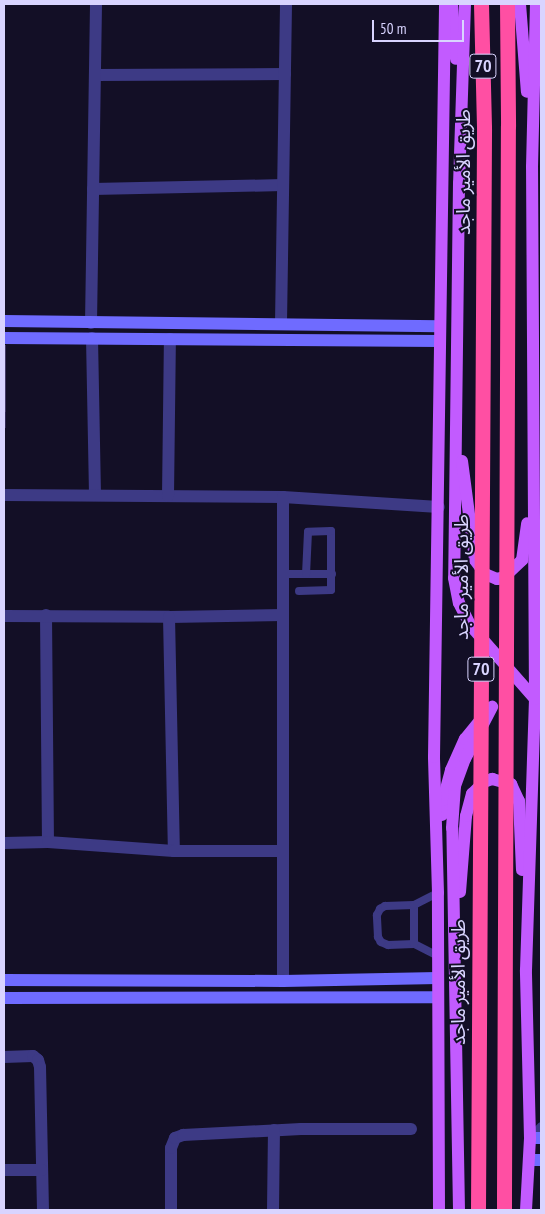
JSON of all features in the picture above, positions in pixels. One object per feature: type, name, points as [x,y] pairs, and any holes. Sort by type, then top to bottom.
[{"type":"highway","name":"طريق الأمير ماجد","points":[[478,1210],[484,128],[481,4]]},
{"type":"highway","name":"70","points":[[504,1203],[507,4]]},
{"type":"main road","points":[[439,1210],[438,894],[434,757],[445,4]]},
{"type":"main road","points":[[452,4],[456,60],[459,183]]},
{"type":"main road","points":[[465,4],[459,183],[454,578],[459,603],[470,625],[538,699]]},
{"type":"main road","points":[[520,4],[538,166]]},
{"type":"main road","points":[[456,414],[475,560],[485,574],[497,579],[512,571],[522,560],[525,550],[534,413],[538,398],[538,73],[536,4]]},
{"type":"main road","points":[[526,970],[538,699],[534,413]]},
{"type":"main road","points":[[438,894],[443,800],[451,770],[465,738],[520,679],[538,668]]},
{"type":"main road","points":[[459,1210],[452,828],[455,786],[465,759],[492,708]]},
{"type":"main road","points":[[455,962],[466,816],[472,794],[484,782],[492,778],[511,784],[519,801],[526,970],[536,1138],[535,1160],[527,1190],[527,1210]]},
{"type":"main road","points":[[453,1210],[457,1139]]},
{"type":"street","points":[[91,322],[96,4]]},
{"type":"street","points":[[281,324],[286,4]]},
{"type":"street","points":[[95,75],[285,74]]},
{"type":"street","points":[[93,189],[283,185]]},
{"type":"street","points":[[4,321],[439,326]]},
{"type":"street","points":[[4,338],[440,341]]},
{"type":"street","points":[[92,338],[95,494]]},
{"type":"street","points":[[168,496],[170,339]]},
{"type":"street","points":[[4,495],[95,494],[283,497],[439,507]]},
{"type":"street","points":[[283,497],[283,980]]},
{"type":"street","points":[[4,616],[169,617],[283,614]]},
{"type":"street","points":[[46,615],[48,842]]},
{"type":"street","points":[[169,617],[174,851]]},
{"type":"street","points":[[4,842],[48,842],[174,851],[283,851]]},
{"type":"street","points":[[4,980],[438,978]]},
{"type":"street","points":[[104,981],[104,998]]},
{"type":"street","points":[[4,998],[438,997]]},
{"type":"street","points":[[4,1057],[32,1056],[38,1060],[40,1067],[43,1210]]},
{"type":"street","points":[[171,1210],[171,1148],[175,1138],[182,1134],[274,1130],[411,1129]]},
{"type":"street","points":[[273,1210],[274,1130]]},
{"type":"street","points":[[4,1170],[42,1170]]},
{"type":"lane","points":[[299,591],[331,590],[332,532],[330,530],[308,532],[306,574]]},
{"type":"lane","points":[[283,574],[332,574]]},
{"type":"lane","points":[[438,894],[414,905],[385,906],[380,909],[377,915],[378,937],[381,942],[388,945],[414,944],[438,956]]},
{"type":"lane","points":[[414,905],[414,944]]},
{"type":"lane","points":[[536,1138],[541,1126]]},
{"type":"building","points":[[4,345],[6,345],[6,412],[4,412]]}]
